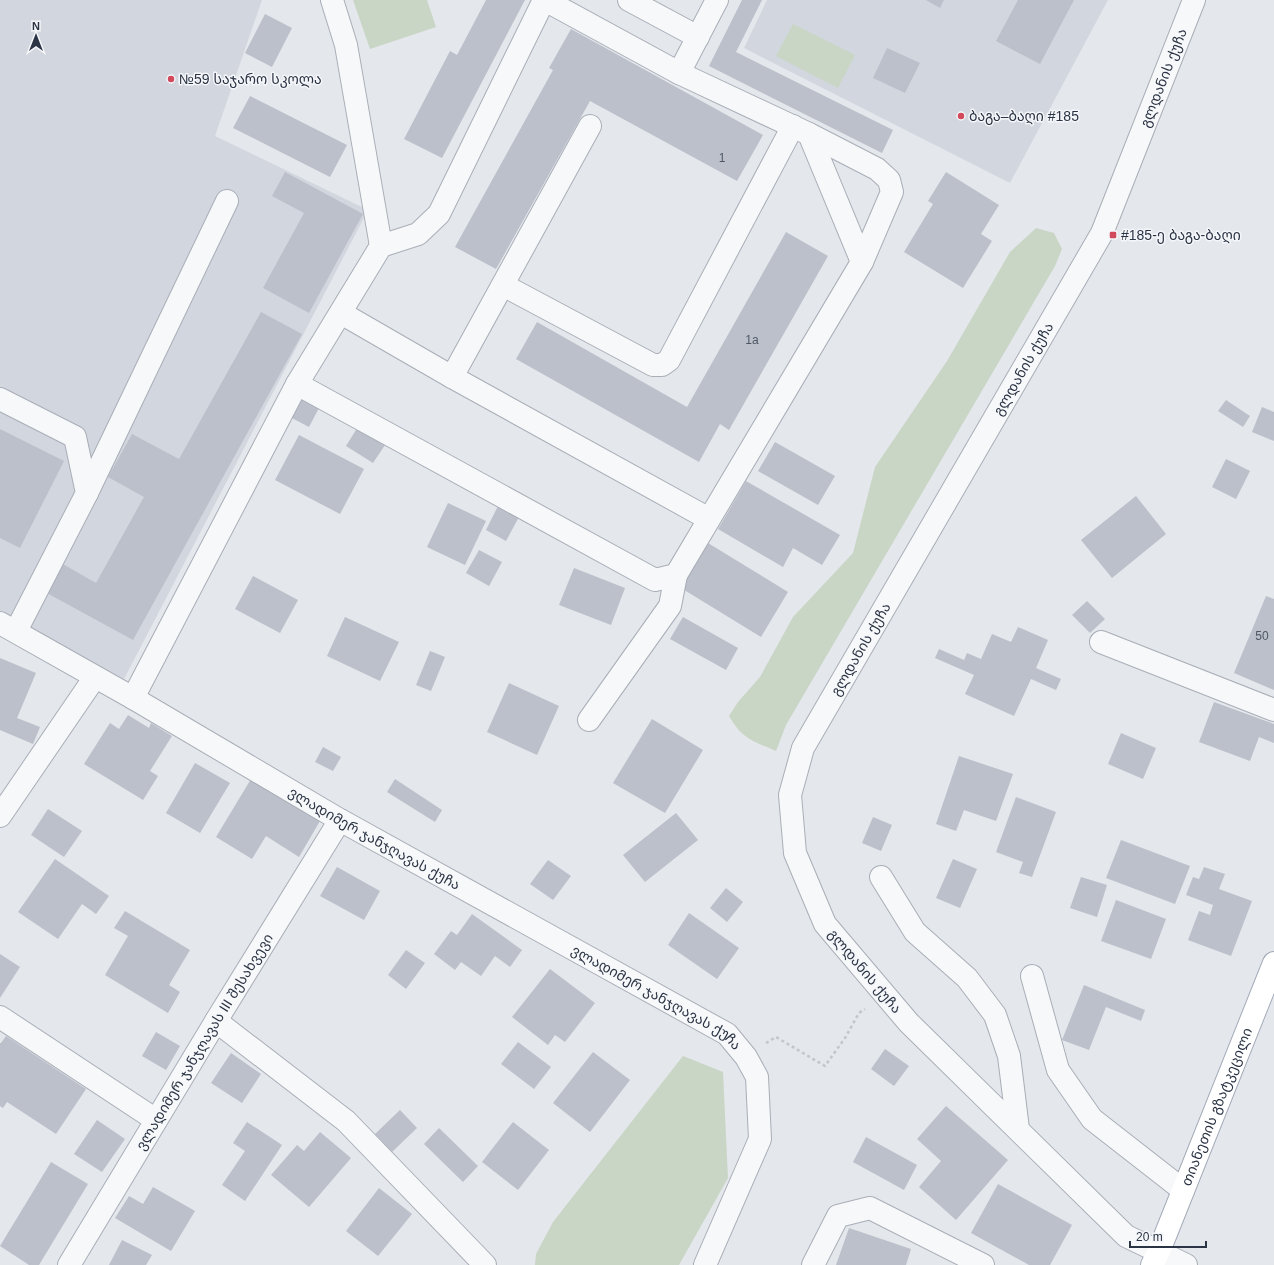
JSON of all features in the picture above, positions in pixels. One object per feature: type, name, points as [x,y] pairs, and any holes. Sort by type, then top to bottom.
[{"type":"main road","name":"თიანეთის გზატკეცილი","points":[[1155,1258],[1274,963]]},
{"type":"street","points":[[133,698],[297,384],[381,246],[346,46],[332,0]]},
{"type":"street","points":[[381,246],[418,234],[439,214],[544,0],[679,73],[801,130],[877,169],[889,180],[892,192],[862,262],[676,575],[670,606],[589,720]]},
{"type":"street","points":[[629,0],[698,37]]},
{"type":"street","points":[[679,73],[717,0]]},
{"type":"street","name":"გლდანის ქუჩა","points":[[1155,1258],[1126,1236],[909,1023],[825,924],[795,853],[790,795],[803,748],[1102,233],[1194,0]]},
{"type":"street","points":[[452,377],[590,126]]},
{"type":"street","points":[[801,130],[862,262]]},
{"type":"street","points":[[503,284],[654,365],[662,365],[669,360],[801,130]]},
{"type":"street","points":[[8,627],[87,493],[227,202]]},
{"type":"street","points":[[341,313],[452,377],[709,519]]},
{"type":"street","points":[[297,384],[655,580],[676,575]]},
{"type":"street","points":[[0,399],[75,437],[87,493]]},
{"type":"street","name":"ვლადიმერ ჯანჯღავას ქუჩა","points":[[8,627],[133,698],[340,820],[727,1034],[746,1057],[757,1078],[760,1139],[705,1265]]},
{"type":"street","points":[[1101,642],[1274,710]]},
{"type":"street","points":[[0,816],[95,677]]},
{"type":"street","name":"ვლადიმერ ჯანჯღავას III შესახვევი","points":[[69,1265],[216,1021],[340,820]]},
{"type":"street","points":[[882,877],[915,932],[967,978],[995,1015],[1009,1056],[1018,1129]]},
{"type":"street","points":[[1032,976],[1058,1070],[1092,1119],[1183,1190]]},
{"type":"street","points":[[0,1017],[156,1120]]},
{"type":"street","points":[[216,1021],[346,1121],[485,1265]]},
{"type":"street","points":[[812,1265],[838,1216],[870,1208],[971,1262]]},
{"type":"street","points":[[1155,1258],[1186,1265]]},
{"type":"path","points":[[746,1057],[776,1037],[825,1066],[845,1038],[859,1013],[885,996]]},
{"type":"shaded area","points":[[0,0],[262,0],[215,136],[368,210],[124,679],[0,612]]},
{"type":"shaded area","name":"ბაგა–ბაღი #185","points":[[767,0],[1108,0],[1010,183],[744,48]]},
{"type":"green space","points":[[353,0],[427,0],[436,27],[370,49]]},
{"type":"green space","points":[[793,24],[855,55],[838,88],[776,56]]},
{"type":"green space","points":[[1036,228],[1054,233],[1062,249],[1055,266],[786,725],[776,751],[754,742],[739,730],[729,716],[738,702],[760,677],[793,617],[853,553],[875,467],[947,361],[1010,252]]},
{"type":"green space","points":[[683,1056],[723,1072],[728,1178],[679,1265],[535,1265],[536,1254],[553,1222]]},
{"type":"building","points":[[486,0],[525,0],[442,158],[404,139],[450,51],[457,55]]},
{"type":"building","points":[[742,0],[762,0],[736,52],[893,130],[882,153],[709,66]]},
{"type":"building","points":[[926,0],[944,0],[940,8]]},
{"type":"building","points":[[1018,0],[1074,0],[1040,64],[996,41]]},
{"type":"building","points":[[265,14],[292,28],[272,67],[245,53]]},
{"type":"building","points":[[571,29],[763,135],[737,181],[590,101],[496,269],[455,247],[553,70],[549,68]]},
{"type":"building","points":[[887,48],[920,63],[905,93],[873,78]]},
{"type":"building","points":[[250,96],[347,145],[330,177],[233,128]]},
{"type":"building","points":[[285,172],[363,214],[309,313],[263,288],[304,213],[272,196]]},
{"type":"building","points":[[946,172],[999,205],[981,234],[992,241],[963,288],[904,252],[933,204],[928,201]]},
{"type":"building","points":[[786,232],[828,256],[729,430],[720,424],[699,462],[516,359],[537,322],[687,407]]},
{"type":"building","points":[[261,312],[302,334],[133,640],[45,592],[61,563],[96,583],[144,497],[108,477],[132,434],[179,459]]},
{"type":"building","points":[[299,397],[319,408],[309,427],[288,416]]},
{"type":"building","points":[[1226,400],[1250,416],[1243,427],[1218,411]]},
{"type":"building","points":[[1262,407],[1274,412],[1274,441],[1252,432]]},
{"type":"building","points":[[359,425],[387,442],[373,463],[346,446]]},
{"type":"building","points":[[0,429],[64,461],[20,548],[0,538]]},
{"type":"building","points":[[299,435],[364,469],[340,514],[275,480]]},
{"type":"building","points":[[775,442],[835,476],[818,505],[758,471]]},
{"type":"building","points":[[1226,459],[1250,471],[1236,499],[1212,487]]},
{"type":"building","points":[[746,481],[840,535],[822,565],[793,548],[783,567],[718,529]]},
{"type":"building","points":[[1136,496],[1166,534],[1112,578],[1081,540]]},
{"type":"building","points":[[448,503],[486,521],[465,565],[427,547]]},
{"type":"building","points":[[498,506],[519,517],[506,541],[486,530]]},
{"type":"building","points":[[708,543],[788,592],[761,637],[681,588]]},
{"type":"building","points":[[479,550],[502,562],[489,586],[466,573]]},
{"type":"building","points":[[574,568],[625,588],[611,625],[559,605]]},
{"type":"building","points":[[253,576],[298,600],[280,633],[235,609]]},
{"type":"building","points":[[1266,596],[1274,599],[1274,690],[1234,673]]},
{"type":"building","points":[[1087,601],[1105,619],[1090,633],[1072,615]]},
{"type":"building","points":[[345,617],[399,642],[380,681],[327,656]]},
{"type":"building","points":[[683,617],[738,648],[726,670],[670,639]]},
{"type":"building","points":[[1018,627],[1048,640],[1036,668],[1061,679],[1056,690],[1031,679],[1014,716],[965,694],[974,675],[935,658],[939,649],[964,660],[967,653],[981,659],[992,634],[1011,642]]},
{"type":"building","points":[[430,651],[445,657],[431,691],[416,685]]},
{"type":"building","points":[[0,658],[36,673],[17,718],[40,727],[33,744],[0,730]]},
{"type":"building","points":[[509,683],[559,706],[537,755],[487,732]]},
{"type":"building","points":[[1214,702],[1274,724],[1274,743],[1259,737],[1250,761],[1199,742]]},
{"type":"building","points":[[128,715],[149,728],[151,723],[172,736],[150,771],[158,776],[143,800],[84,764],[110,723],[119,729]]},
{"type":"building","points":[[652,719],[703,750],[665,813],[613,783]]},
{"type":"building","points":[[1121,733],[1156,748],[1143,779],[1108,764]]},
{"type":"building","points":[[323,747],[341,757],[333,771],[315,762]]},
{"type":"building","points":[[959,756],[1013,774],[996,821],[964,810],[956,831],[936,824]]},
{"type":"building","points":[[195,763],[230,783],[200,833],[166,813]]},
{"type":"building","points":[[251,779],[320,821],[299,857],[266,836],[252,859],[216,837]]},
{"type":"building","points":[[395,779],[442,810],[435,822],[387,792]]},
{"type":"building","points":[[1016,797],[1056,812],[1032,877],[1019,873],[1023,862],[996,852]]},
{"type":"building","points":[[48,809],[82,831],[64,857],[31,835]]},
{"type":"building","points":[[676,813],[698,840],[645,882],[623,855]]},
{"type":"building","points":[[873,817],[892,825],[881,851],[862,843]]},
{"type":"building","points":[[1121,840],[1190,866],[1175,904],[1106,878]]},
{"type":"building","points":[[55,859],[109,896],[96,914],[82,904],[58,939],[18,912]]},
{"type":"building","points":[[953,859],[977,869],[960,908],[936,898]]},
{"type":"building","points":[[548,860],[571,876],[553,900],[530,884]]},
{"type":"building","points":[[337,867],[380,891],[364,920],[320,896]]},
{"type":"building","points":[[1204,867],[1225,874],[1219,889],[1252,901],[1231,956],[1188,940],[1199,911],[1210,915],[1213,905],[1186,895],[1193,877],[1199,879]]},
{"type":"building","points":[[1081,877],[1107,885],[1097,917],[1070,908]]},
{"type":"building","points":[[726,888],[743,902],[727,922],[710,908]]},
{"type":"building","points":[[1116,900],[1166,919],[1151,959],[1101,941]]},
{"type":"building","points":[[125,911],[190,950],[169,985],[180,992],[168,1013],[105,975],[128,936],[114,928]]},
{"type":"building","points":[[689,913],[739,948],[717,979],[668,945]]},
{"type":"building","points":[[472,914],[522,950],[510,967],[495,956],[481,976],[461,962],[455,970],[434,954],[451,931],[457,935]]},
{"type":"building","points":[[406,950],[425,963],[406,989],[388,975]]},
{"type":"building","points":[[0,954],[20,967],[0,998]]},
{"type":"building","points":[[550,969],[595,1003],[565,1042],[555,1035],[548,1045],[512,1017]]},
{"type":"building","points":[[1084,985],[1145,1010],[1141,1021],[1106,1007],[1089,1050],[1062,1040]]},
{"type":"building","points":[[156,1032],[180,1046],[166,1070],[142,1056]]},
{"type":"building","points":[[6,1036],[86,1089],[56,1134],[7,1102],[3,1108],[0,1106],[0,1043]]},
{"type":"building","points":[[518,1042],[551,1067],[534,1089],[501,1064]]},
{"type":"building","points":[[885,1049],[909,1066],[894,1086],[871,1069]]},
{"type":"building","points":[[593,1052],[630,1080],[590,1132],[553,1103]]},
{"type":"building","points":[[231,1053],[261,1074],[242,1103],[211,1083]]},
{"type":"building","points":[[946,1106],[1008,1160],[956,1220],[919,1187],[941,1161],[917,1139]]},
{"type":"building","points":[[400,1110],[417,1128],[392,1152],[375,1134]]},
{"type":"building","points":[[97,1120],[125,1139],[102,1172],[74,1154]]},
{"type":"building","points":[[247,1122],[282,1145],[245,1201],[222,1185],[245,1151],[233,1143]]},
{"type":"building","points":[[513,1122],[549,1150],[518,1190],[482,1162]]},
{"type":"building","points":[[439,1128],[478,1166],[463,1182],[424,1144]]},
{"type":"building","points":[[320,1132],[351,1158],[309,1207],[271,1175],[297,1145],[304,1151]]},
{"type":"building","points":[[866,1137],[917,1165],[904,1190],[853,1162]]},
{"type":"building","points":[[51,1162],[88,1184],[39,1265],[29,1265],[0,1246]]},
{"type":"building","points":[[998,1184],[1072,1225],[1050,1265],[1029,1265],[971,1233]]},
{"type":"building","points":[[153,1187],[195,1211],[171,1251],[115,1218],[129,1196],[143,1204]]},
{"type":"building","points":[[379,1188],[412,1214],[378,1256],[346,1231]]},
{"type":"building","points":[[849,1228],[911,1249],[906,1265],[836,1265]]},
{"type":"building","points":[[122,1240],[152,1255],[146,1265],[109,1265]]},
{"type":"place","name":"№59 საჯარო სკოლა","points":[[171,79]]},
{"type":"place","name":"ბაგა–ბაღი #185","points":[[961,116]]},
{"type":"place","name":"#185-ე ბაგა-ბაღი","points":[[1113,235]]}]
